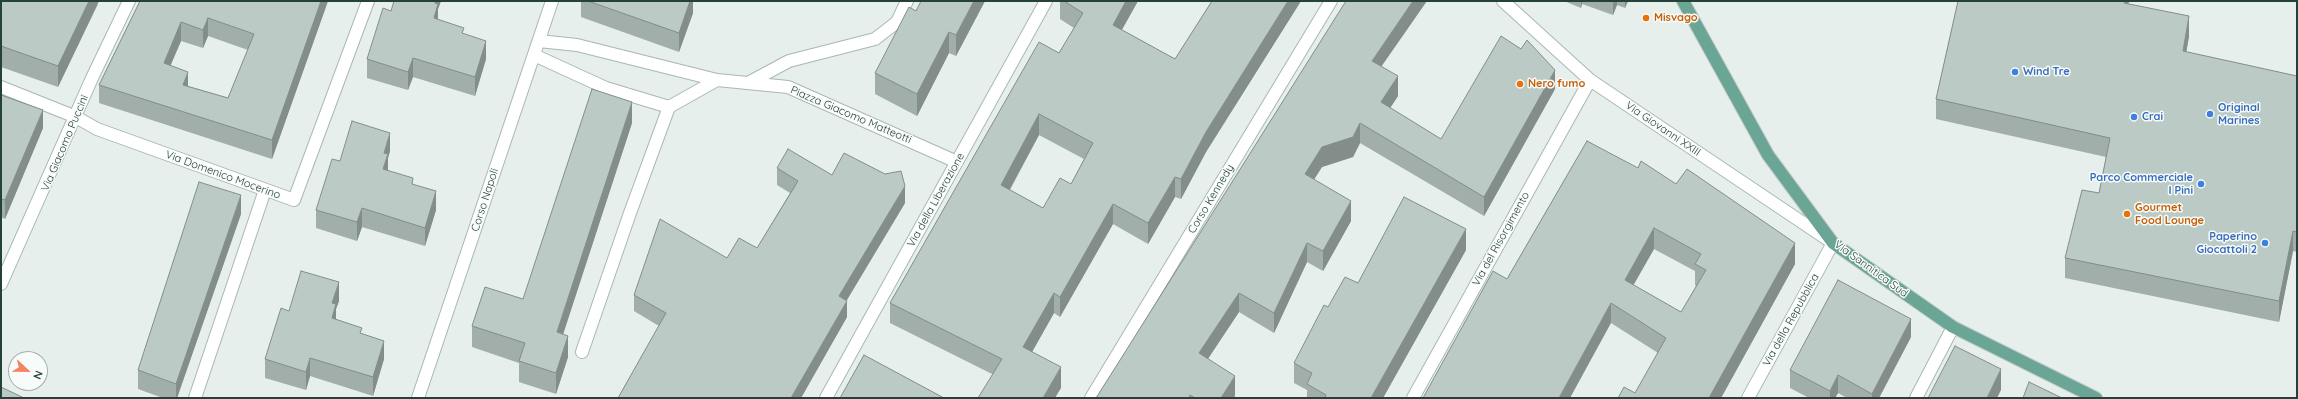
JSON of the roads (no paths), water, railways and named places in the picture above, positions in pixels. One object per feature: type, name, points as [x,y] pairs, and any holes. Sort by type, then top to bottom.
[{"type":"main road","name":"Via Sannitica Sud","points":[[1683,1],[1768,155],[1833,243],[1953,326],[2096,398]]},
{"type":"street","name":"Via Giacomo Puccini","points":[[1,284],[92,78],[129,1]]},
{"type":"street","name":"Via Domenico Mocerino","points":[[1,87],[76,117],[97,129],[294,200],[368,1]]},
{"type":"street","name":"Corso Napoli","points":[[418,398],[552,1]]},
{"type":"street","points":[[748,83],[789,61],[876,39],[897,22],[907,1]]},
{"type":"street","name":"Via della Liberazione","points":[[826,398],[1046,1]]},
{"type":"street","name":"Corso Kennedy","points":[[1091,398],[1331,1]]},
{"type":"street","name":"Via Giovanni XXIII","points":[[1503,1],[1590,80],[1833,243]]},
{"type":"street","name":"Piazza Giacomo Matteotti","points":[[539,40],[577,45],[717,80],[788,87],[957,162]]},
{"type":"street","points":[[534,55],[606,88],[669,107]]},
{"type":"street","points":[[582,352],[630,213],[669,107],[717,80]]},
{"type":"street","name":"Via del Risorgimento","points":[[1413,398],[1590,80]]},
{"type":"street","points":[[195,398],[265,190]]},
{"type":"street","name":"Via della Repubblica","points":[[1748,398],[1833,243]]},
{"type":"street","points":[[1916,398],[1953,326]]},
{"type":"place","name":"Misvago","points":[[1646,18]]},
{"type":"place","name":"Wind Tre","points":[[2015,72]]},
{"type":"place","name":"Nero fumo","points":[[1520,84]]},
{"type":"place","name":"Original Marines","points":[[2210,114]]},
{"type":"place","name":"Crai","points":[[2134,117]]},
{"type":"place","name":"Parco Commerciale I Pini","points":[[2201,184]]},
{"type":"place","name":"Gourmet Food Lounge","points":[[2127,214]]},
{"type":"place","name":"Paperino Giocattoli 2","points":[[2265,243]]}]
